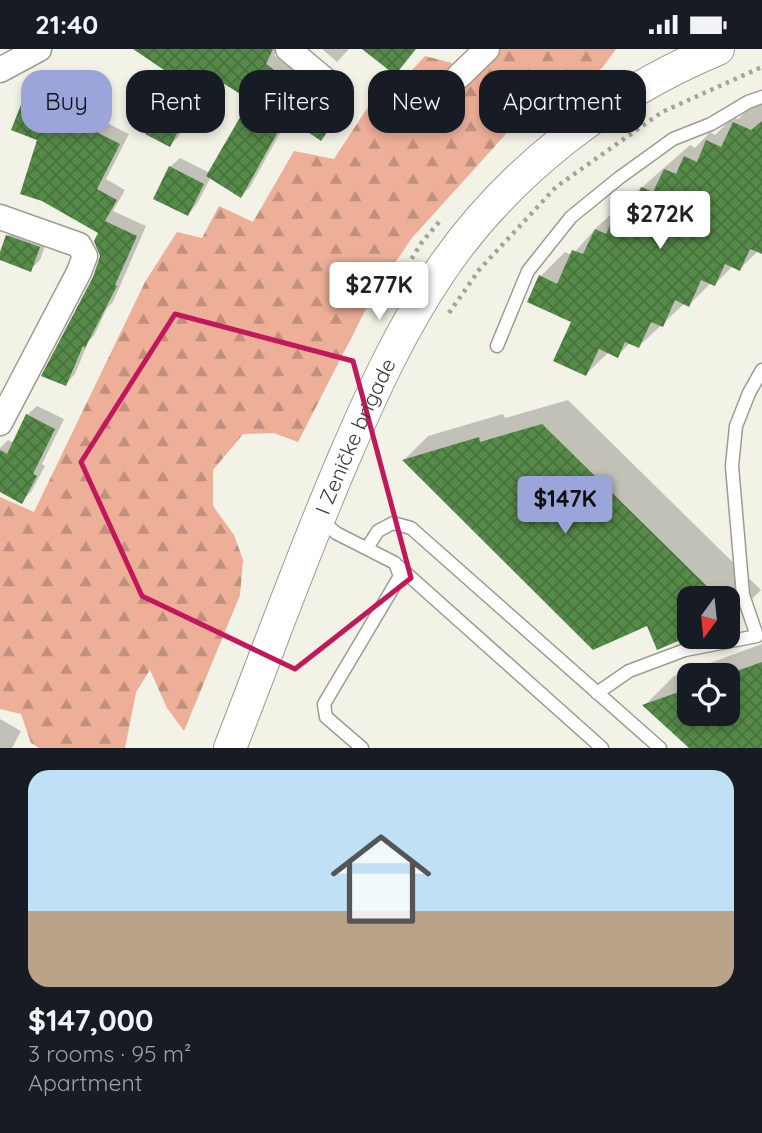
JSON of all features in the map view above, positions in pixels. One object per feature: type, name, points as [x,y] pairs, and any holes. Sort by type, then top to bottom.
[{"type":"street","points":[[0,70],[39,49]]},
{"type":"street","points":[[288,49],[313,70]]},
{"type":"street","points":[[465,70],[487,49]]},
{"type":"street","name":"I Zeničke brigade","points":[[230,748],[370,395],[402,334],[441,270],[499,198],[568,138],[629,95],[690,61],[718,49]]},
{"type":"street","points":[[0,217],[79,245],[85,256],[0,423]]},
{"type":"lane","points":[[496,346],[528,271],[570,217],[673,139],[711,124],[762,97]]},
{"type":"lane","points":[[597,693],[629,671],[685,650],[757,636],[743,596],[732,466],[736,426],[762,370]]},
{"type":"lane","points":[[319,518],[336,533],[395,563],[602,748]]},
{"type":"lane","points":[[367,548],[378,531],[393,523],[411,528],[660,748]]},
{"type":"lane","points":[[362,748],[327,717],[324,704],[400,576],[395,563]]},
{"type":"path","points":[[449,314],[479,270],[556,187],[662,112],[762,67]]},
{"type":"highlighted area","points":[[175,314],[353,361],[411,578],[295,669],[142,596],[81,462]]},
{"type":"green space","points":[[501,49],[616,49],[599,70],[481,70]]},
{"type":"green space","points":[[425,56],[452,63],[449,70],[412,70]]},
{"type":"green space","points":[[479,72],[479,133],[507,133],[411,239],[370,301],[298,442],[274,433],[243,434],[213,470],[213,506],[234,535],[243,560],[240,595],[184,731],[167,708],[150,670],[136,692],[125,748],[39,748],[31,743],[21,714],[0,709],[0,497],[34,512],[145,282],[177,232],[202,238],[219,206],[253,222],[294,151],[334,159],[351,133],[354,133],[354,128],[368,107],[368,133],[465,133],[465,87]]},
{"type":"building","points":[[133,49],[273,49],[266,64],[274,70],[239,70],[239,93],[225,85],[225,70],[164,70]]},
{"type":"building","points":[[362,49],[416,49],[399,70],[389,70]]},
{"type":"building","points":[[21,105],[21,133],[98,133],[120,144],[97,189],[117,200],[105,221],[137,236],[115,285],[117,286],[85,348],[83,346],[66,386],[41,376],[93,277],[100,256],[94,241],[98,233],[42,201],[20,194],[37,140],[11,130]]},
{"type":"building","points":[[239,119],[239,133],[277,133],[241,198],[206,176]]},
{"type":"building","points":[[762,121],[762,254],[750,249],[740,271],[725,264],[715,286],[701,280],[689,307],[675,300],[663,327],[651,322],[639,348],[625,342],[618,358],[599,349],[586,376],[553,361],[571,322],[527,302],[539,275],[557,284],[572,250],[583,254],[595,229],[606,234],[618,208],[630,213],[641,187],[653,192],[664,169],[676,174],[684,156],[697,162],[706,140],[721,147],[733,122],[751,130]]},
{"type":"building","points":[[146,133],[177,133],[170,147]]},
{"type":"building","points":[[309,133],[327,133],[321,141]]},
{"type":"building","points":[[169,166],[204,184],[188,216],[153,199]]},
{"type":"building","points":[[6,235],[40,247],[31,272],[0,260]]},
{"type":"building","points":[[26,414],[55,429],[33,474],[37,476],[22,504],[0,492],[0,450],[7,454]]},
{"type":"building","points":[[542,424],[707,586],[677,586],[677,642],[657,650],[647,626],[593,650],[402,460],[479,437],[480,442]]},
{"type":"building","points":[[762,662],[762,748],[689,748],[642,705],[677,693],[677,726],[740,726],[740,670]]}]
